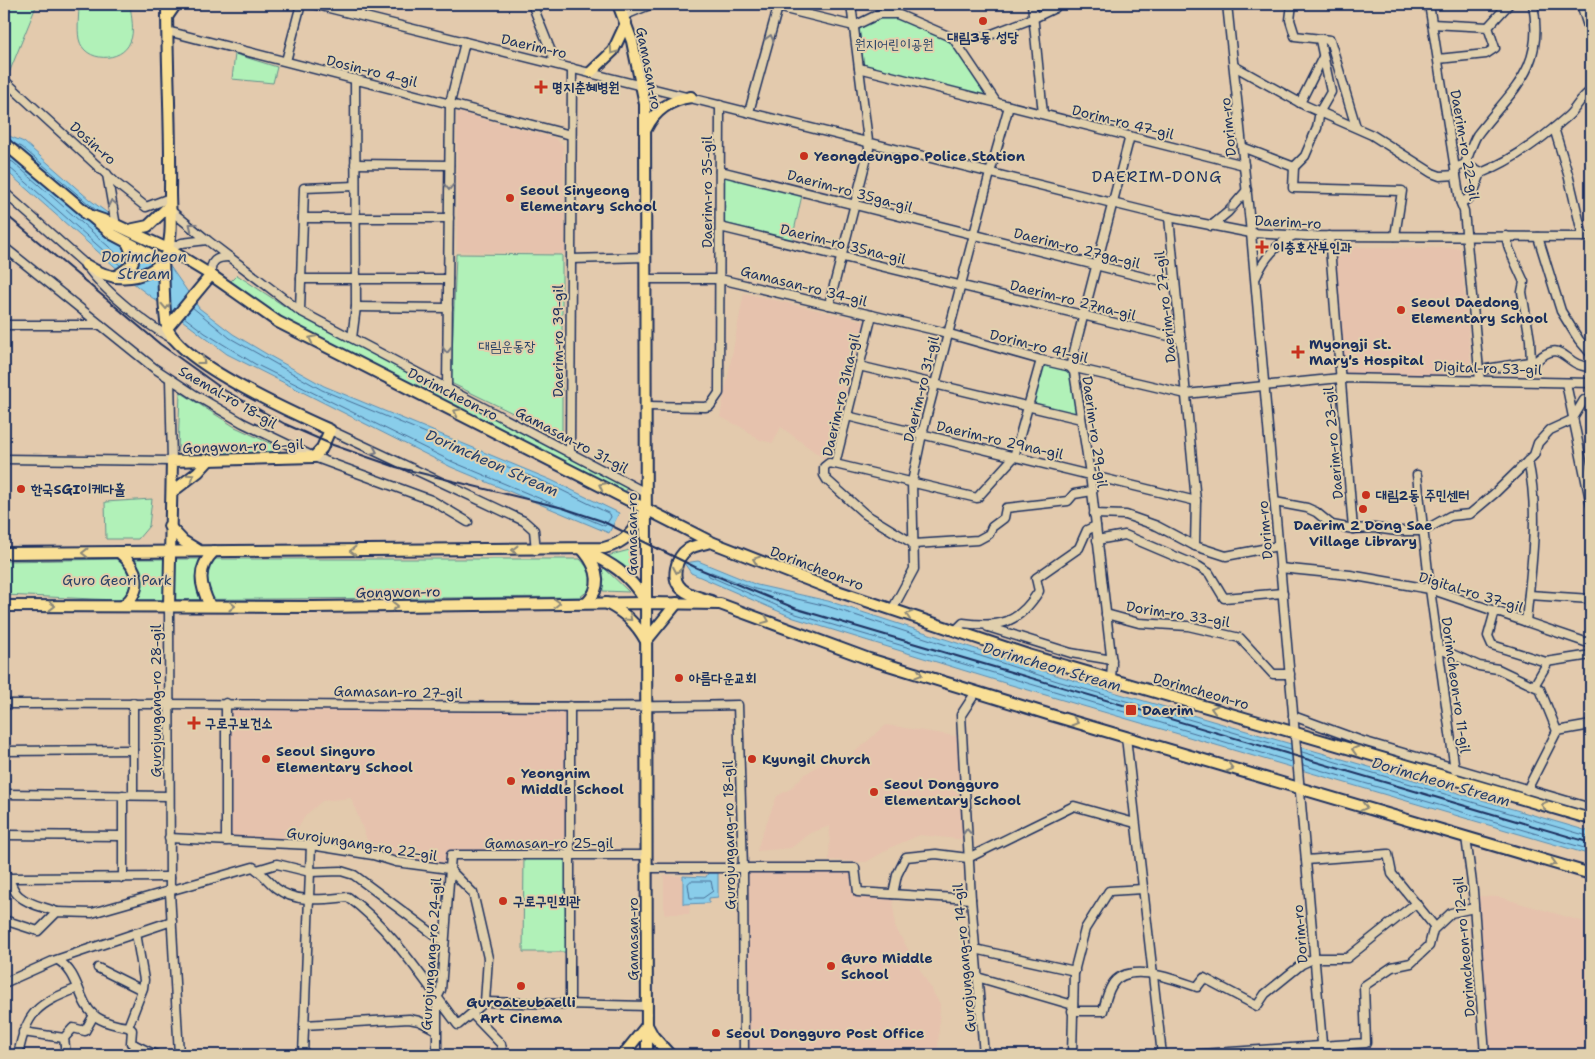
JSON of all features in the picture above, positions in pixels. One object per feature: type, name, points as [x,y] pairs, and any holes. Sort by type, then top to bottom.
[{"type":"main road","points":[[167,4],[170,204],[170,234],[164,261],[167,328],[174,340],[212,369],[330,430],[322,448],[314,457]]},
{"type":"main road","points":[[167,17],[176,4]]},
{"type":"main road","name":"Gamasan-ro","points":[[618,4],[632,40],[644,104],[645,132],[647,1055]]},
{"type":"main road","points":[[591,72],[613,52],[624,19]]},
{"type":"main road","points":[[645,132],[650,120],[664,107],[680,99],[691,97]]},
{"type":"main road","name":"Dorimcheon-ro","points":[[4,144],[112,234],[164,261]]},
{"type":"main road","points":[[128,230],[141,229],[153,222],[170,204]]},
{"type":"main road","name":"Dorimcheon-ro","points":[[86,214],[128,230],[168,249],[211,275],[278,322],[710,542],[834,590],[956,631],[1295,737],[1456,780],[1591,819]]},
{"type":"main road","points":[[110,276],[129,269],[133,262],[133,255],[126,242]]},
{"type":"main road","points":[[86,265],[110,276],[140,276],[164,261]]},
{"type":"main road","points":[[167,328],[211,275]]},
{"type":"main road","name":"Gongwon-ro 6-gil","points":[[169,606],[169,526],[172,462],[314,457]]},
{"type":"main road","points":[[172,492],[198,472],[209,460]]},
{"type":"main road","points":[[4,553],[582,550],[616,545],[631,534],[646,508]]},
{"type":"main road","points":[[169,526],[183,541],[202,551]]},
{"type":"main road","points":[[710,542],[695,546],[684,552],[675,574],[677,583],[687,593],[869,658],[976,692],[1591,874]]},
{"type":"main road","points":[[582,550],[615,566],[636,586],[646,602],[720,604]]},
{"type":"main road","points":[[582,550],[594,565],[598,580],[594,595],[587,603]]},
{"type":"main road","points":[[210,606],[202,589],[201,578],[204,562],[214,551]]},
{"type":"main road","points":[[120,553],[132,564],[136,578],[133,593],[124,605]]},
{"type":"main road","name":"Gongwon-ro","points":[[4,606],[313,607],[646,602]]},
{"type":"main road","points":[[605,603],[628,616],[638,626],[646,641],[677,603]]},
{"type":"main road","points":[[623,1055],[647,1024],[653,1036],[670,1055]]},
{"type":"street","points":[[286,61],[301,4]]},
{"type":"street","name":"Daerim-ro","points":[[314,4],[990,173],[1211,226],[1251,233],[1294,235],[1587,237]]},
{"type":"street","points":[[359,16],[362,4]]},
{"type":"street","points":[[532,4],[556,64]]},
{"type":"street","name":"Gamasan-ro","points":[[624,19],[652,4]]},
{"type":"street","points":[[765,4],[854,26],[879,14],[897,14],[953,38],[975,39],[1034,18],[1055,8],[1058,4]]},
{"type":"street","points":[[829,305],[855,206],[869,143],[851,4]]},
{"type":"street","points":[[1032,4],[1043,114]]},
{"type":"street","name":"Dorim-ro","points":[[1227,4],[1251,233],[1323,1055]]},
{"type":"street","points":[[1292,4],[1290,20],[1295,36],[1330,40],[1356,127]]},
{"type":"street","name":"Daerim-ro 22-gil","points":[[1429,4],[1455,171],[1464,211],[1480,381]]},
{"type":"street","points":[[1488,27],[1508,4]]},
{"type":"street","points":[[1234,66],[1300,103],[1356,127],[1440,176],[1455,171],[1465,164],[1476,137],[1522,82],[1536,45],[1533,4]]},
{"type":"street","points":[[1582,4],[1591,36]]},
{"type":"street","points":[[749,112],[778,7]]},
{"type":"street","points":[[1432,24],[1488,27]]},
{"type":"street","points":[[1438,59],[1486,54],[1495,48],[1488,27]]},
{"type":"street","name":"Dosin-ro 4-gil","points":[[167,31],[571,135]]},
{"type":"street","points":[[953,38],[996,102]]},
{"type":"street","points":[[1320,40],[1331,92],[1320,111],[1317,128],[1305,156],[1294,167],[1293,188],[1402,191],[1395,236]]},
{"type":"street","points":[[447,388],[450,103],[464,42]]},
{"type":"street","points":[[1300,103],[1323,57]]},
{"type":"street","name":"Daerim-ro 39-gil","points":[[570,453],[572,68]]},
{"type":"street","name":"Dorim-ro 47-gil","points":[[859,68],[1244,165]]},
{"type":"street","points":[[352,338],[356,307],[355,79]]},
{"type":"street","name":"Dosin-ro","points":[[4,80],[107,177],[146,207],[170,204]]},
{"type":"street","points":[[1461,203],[1472,196],[1481,173],[1505,163],[1554,128],[1571,114],[1584,95],[1591,91]]},
{"type":"street","name":"Daerim-ro 35-gil","points":[[646,406],[705,407],[710,406],[720,393],[720,105]]},
{"type":"street","points":[[990,173],[1009,106]]},
{"type":"street","points":[[1554,128],[1587,237]]},
{"type":"street","name":"Daerim-ro 29-gil","points":[[1111,679],[1112,660],[1090,474],[1074,372],[1070,367],[1130,136]]},
{"type":"street","points":[[1242,147],[1294,167]]},
{"type":"street","points":[[355,164],[449,165]]},
{"type":"street","points":[[1465,164],[1481,173]]},
{"type":"street","name":"Daerim-ro 35ga-gil","points":[[720,171],[846,201],[855,206],[973,236]]},
{"type":"street","name":"Daerim-ro 31-gil","points":[[892,610],[914,569],[912,482],[935,384],[951,336],[960,286],[990,173]]},
{"type":"street","points":[[107,177],[116,226]]},
{"type":"street","points":[[300,310],[304,188],[355,186]]},
{"type":"street","points":[[1211,226],[1228,212],[1247,190]]},
{"type":"street","points":[[4,192],[86,265],[95,278],[150,325],[174,340]]},
{"type":"street","name":"Gamasan-ro 31-gil","points":[[170,204],[207,240],[300,310],[646,493]]},
{"type":"street","name":"Daerim-ro 27-gil","points":[[1169,217],[1196,502],[1195,546]]},
{"type":"street","points":[[303,218],[449,218]]},
{"type":"street","name":"Daerim-ro 35na-gil","points":[[720,227],[960,286]]},
{"type":"street","points":[[1255,279],[1268,255],[1281,242],[1294,235]]},
{"type":"street","name":"Daerim-ro 27ga-gil","points":[[973,236],[1175,285]]},
{"type":"street","name":"Daerim-ro 23-gil","points":[[1329,236],[1353,529]]},
{"type":"street","points":[[1506,236],[1509,250],[1524,282],[1522,292],[1531,362]]},
{"type":"street","points":[[1538,237],[1561,311],[1579,340],[1591,354]]},
{"type":"street","points":[[168,249],[189,242],[207,240]]},
{"type":"street","name":"Saemal-ro 18-gil","points":[[4,247],[170,379],[243,423],[314,457],[431,500],[468,522]]},
{"type":"street","points":[[211,275],[210,267],[214,261],[220,257],[229,257]]},
{"type":"street","points":[[571,259],[646,258]]},
{"type":"street","points":[[301,279],[448,279]]},
{"type":"street","name":"Gamasan-ro 34-gil","points":[[646,279],[720,279],[951,336]]},
{"type":"street","name":"Daerim-ro 27na-gil","points":[[960,286],[1181,339]]},
{"type":"street","points":[[356,307],[448,308]]},
{"type":"street","name":"Daerim-ro 31na-gil","points":[[872,315],[835,464],[977,498],[1014,457]]},
{"type":"street","points":[[4,325],[100,325]]},
{"type":"street","name":"Dorim-ro 41-gil","points":[[951,336],[1041,360],[1186,394],[1264,387]]},
{"type":"street","points":[[1480,370],[1531,362],[1556,351],[1562,352],[1573,364],[1591,367]]},
{"type":"street","points":[[1014,457],[1041,360]]},
{"type":"street","points":[[859,366],[1081,419]]},
{"type":"street","name":"Digital-ro 53-gil","points":[[1264,387],[1340,378],[1591,383]]},
{"type":"street","name":"Gongwon-ro 6-gil","points":[[170,379],[172,462]]},
{"type":"street","points":[[1566,383],[1572,420],[1591,505]]},
{"type":"street","points":[[1275,502],[1307,508],[1316,512],[1332,525],[1353,529],[1374,528],[1397,531],[1423,531],[1450,516],[1470,514],[1534,456],[1538,443],[1550,430],[1572,420],[1584,400],[1591,400]]},
{"type":"street","name":"Daerim-ro 29na-gil","points":[[847,416],[1090,474],[1196,502]]},
{"type":"street","points":[[330,430],[524,521],[534,530],[536,550]]},
{"type":"street","points":[[4,459],[172,462]]},
{"type":"street","points":[[1526,622],[1534,520],[1532,479],[1528,461]]},
{"type":"street","points":[[835,464],[829,463],[824,467],[824,475],[827,480],[865,514],[914,544],[978,540],[989,534],[992,527],[1004,518],[1006,508],[1068,501],[1074,494],[1092,491]]},
{"type":"street","name":"Dorimcheon-ro 11-gil","points":[[1416,475],[1456,780]]},
{"type":"street","points":[[1094,514],[1126,515],[1157,526],[1195,546],[1226,556],[1278,546]]},
{"type":"street","points":[[986,626],[1001,625],[1019,616],[1039,592],[1036,578],[1079,548],[1087,530],[1096,526]]},
{"type":"street","points":[[1097,540],[1125,534],[1198,566],[1209,573],[1224,598],[1283,593]]},
{"type":"street","name":"Digital-ro 37-gil","points":[[1280,568],[1350,575],[1430,590],[1591,644]]},
{"type":"street","points":[[1529,595],[1591,599]]},
{"type":"street","name":"Gurojungang-ro 28-gil","points":[[169,606],[170,892],[178,1055]]},
{"type":"street","points":[[1495,611],[1488,636],[1489,642],[1548,662],[1591,655]]},
{"type":"street","name":"Dorim-ro 33-gil","points":[[1106,614],[1139,623],[1188,626],[1240,638],[1273,674],[1290,674]]},
{"type":"street","points":[[956,631],[963,623],[986,626],[1071,653],[1112,660]]},
{"type":"street","points":[[1438,648],[1479,666],[1498,669],[1540,689],[1557,731],[1527,790]]},
{"type":"street","points":[[1534,686],[1548,662]]},
{"type":"street","name":"Gurojungang-ro 14-gil","points":[[976,692],[961,715],[968,858],[984,1055]]},
{"type":"street","name":"Gamasan-ro 27-gil","points":[[4,704],[168,702],[646,707]]},
{"type":"street","points":[[132,703],[133,795]]},
{"type":"street","points":[[226,703],[226,841]]},
{"type":"street","name":"Gurojungang-ro 18-gil","points":[[646,707],[738,705],[743,868],[744,1055]]},
{"type":"street","points":[[570,706],[570,1003]]},
{"type":"street","points":[[1293,716],[1359,740],[1455,766],[1527,790],[1591,808]]},
{"type":"street","points":[[1557,731],[1591,726]]},
{"type":"street","points":[[1126,737],[1162,1055]]},
{"type":"street","points":[[4,751],[133,750]]},
{"type":"street","name":"Gurojungang-ro 28-gil","points":[[4,794],[169,796]]},
{"type":"street","points":[[123,795],[123,878]]},
{"type":"street","points":[[893,894],[897,875],[906,857],[936,854],[968,858],[1074,806],[1136,823]]},
{"type":"street","points":[[4,835],[122,836]]},
{"type":"street","name":"Dorimcheon-ro 12-gil","points":[[1466,837],[1474,908],[1485,1055]]},
{"type":"street","name":"Gurojungang-ro 22-gil","points":[[169,838],[311,846],[373,855],[396,862],[449,869],[473,893],[488,958],[485,1002]]},
{"type":"street","points":[[303,1055],[311,846]]},
{"type":"street","points":[[1306,860],[1388,854],[1392,874],[1436,927]]},
{"type":"street","name":"Gamasan-ro 25-gil","points":[[451,855],[647,855]]},
{"type":"street","name":"Gurojungang-ro 24-gil","points":[[437,1055],[438,998],[441,990],[451,855]]},
{"type":"street","points":[[258,870],[276,864],[310,872],[341,871],[354,876],[444,942]]},
{"type":"street","points":[[170,877],[123,878],[7,875],[18,896],[31,904],[57,912],[92,913],[253,867],[278,890],[309,900],[348,896],[360,905],[395,943],[458,1025],[473,1015],[485,1002],[647,1006]]},
{"type":"street","points":[[647,868],[855,868],[858,892],[971,899]]},
{"type":"street","points":[[1072,1055],[1072,1008],[1075,971],[1085,929],[1109,891],[1143,889]]},
{"type":"street","points":[[978,977],[1072,1008],[1103,1011],[1113,984],[1120,977],[1131,973],[1152,973],[1197,986],[1204,978],[1257,1006],[1265,994],[1294,970],[1315,958],[1347,958],[1416,903]]},
{"type":"street","points":[[1186,1055],[1235,1054],[1366,1043],[1364,986],[1392,967],[1411,963],[1429,946],[1436,927],[1452,913],[1474,908]]},
{"type":"street","points":[[4,920],[38,931],[57,912]]},
{"type":"street","points":[[4,983],[58,960],[172,921]]},
{"type":"street","points":[[128,1027],[144,980],[136,933]]},
{"type":"street","points":[[975,950],[1075,971]]},
{"type":"street","points":[[58,960],[65,964],[77,982],[78,988],[94,1015],[128,1027],[132,1030],[130,1043],[156,1055]]},
{"type":"street","points":[[98,968],[142,990]]},
{"type":"street","points":[[18,1055],[24,1026],[46,1000],[78,988]]},
{"type":"street","points":[[66,1055],[64,1038],[73,1028],[85,1031],[94,1015]]},
{"type":"street","points":[[473,1015],[501,1044],[503,1055]]},
{"type":"street","points":[[304,1025],[409,1019],[419,1021],[437,1030]]},
{"type":"street","points":[[23,1032],[64,1038]]},
{"type":"street","points":[[132,1055],[135,1045]]},
{"type":"shaded area","name":"Seoul Sinyeong Elementary School","points":[[457,112],[555,138],[563,146],[565,254],[457,251]]},
{"type":"shaded area","name":"Seoul Daedong Elementary School","points":[[1340,247],[1460,248],[1471,364],[1460,365],[1455,377],[1342,375],[1331,256]]},
{"type":"shaded area","points":[[744,293],[865,321],[832,454],[823,458],[781,427],[773,443],[760,440],[741,427],[720,417]]},
{"type":"shaded area","points":[[226,703],[570,706],[571,855],[451,855],[449,869],[373,855],[351,798],[322,801],[306,815],[287,844],[226,841]]},
{"type":"shaded area","name":"Seoul Dongguro Elementary School","points":[[886,725],[962,737],[968,840],[920,835],[894,846],[866,862],[829,860],[830,826],[810,833],[791,848],[757,851],[777,796],[790,789],[805,774],[825,762],[849,757]]},
{"type":"shaded area","name":"Guro Middle School","points":[[743,868],[855,868],[859,892],[893,894],[895,927],[940,1004],[938,1049],[744,1048]]},
{"type":"shaded area","points":[[664,875],[682,876],[683,904],[690,905],[689,914],[664,914]]},
{"type":"shaded area","points":[[1476,896],[1499,897],[1591,924],[1591,1055],[1488,1055]]},
{"type":"shaded area","points":[[1385,1046],[1386,1055],[1325,1055],[1325,1053]]},
{"type":"green space","points":[[4,4],[37,4],[9,73],[4,68]]},
{"type":"green space","points":[[79,4],[130,4],[132,33],[126,49],[112,57],[95,56],[88,53],[82,47],[79,39]]},
{"type":"green space","name":"원지어린이공원","points":[[895,16],[951,40],[990,97],[863,65],[859,27],[872,18]]},
{"type":"green space","points":[[235,54],[277,67],[273,83],[232,79]]},
{"type":"green space","points":[[724,177],[802,195],[792,240],[724,223]]},
{"type":"green space","name":"대림운동장","points":[[456,254],[562,255],[562,437],[451,383]]},
{"type":"green space","points":[[237,275],[298,315],[628,487],[624,494],[283,319],[229,283]]},
{"type":"green space","points":[[1043,365],[1067,370],[1071,373],[1078,415],[1032,404]]},
{"type":"green space","points":[[180,392],[235,427],[280,448],[280,454],[211,454],[178,451]]},
{"type":"green space","points":[[152,499],[149,526],[138,539],[106,539],[105,502]]},
{"type":"green space","points":[[633,549],[632,578],[607,556]]},
{"type":"green space","name":"Guro Geori Park","points":[[122,559],[580,559],[588,570],[590,581],[589,590],[580,597],[116,600],[4,595],[4,561]]},
{"type":"green space","points":[[604,568],[629,592],[603,591],[602,571]]},
{"type":"green space","points":[[524,855],[571,855],[570,952],[523,952]]},
{"type":"water","name":"Dorimcheon Stream","points":[[4,134],[24,142],[90,200],[160,252],[199,308],[233,334],[324,386],[551,480],[619,513],[609,533],[451,467],[227,354],[138,287],[4,169]]},
{"type":"water","name":"Dorimcheon Stream","points":[[698,561],[757,585],[828,601],[1059,676],[1591,832],[1591,855],[1008,684],[794,618],[691,573],[684,563]]},
{"type":"water","points":[[708,873],[718,873],[718,897],[709,898],[709,903],[683,904],[683,876],[706,877]]},
{"type":"railway","points":[[4,213],[160,344],[224,390],[285,424],[333,445],[396,467],[563,508],[602,521],[697,568],[797,609],[1591,843]]},
{"type":"place","name":"대림3동 성당","points":[[983,21]]},
{"type":"place","name":"명지춘혜병원","points":[[541,87]]},
{"type":"place","name":"Yeongdeungpo Police Station","points":[[804,156]]},
{"type":"place","name":"Seoul Sinyeong Elementary School","points":[[510,198]]},
{"type":"place","name":"이충호산부인과","points":[[1262,247]]},
{"type":"place","name":"Seoul Daedong Elementary School","points":[[1401,310]]},
{"type":"place","name":"Myongji St. Mary's Hospital","points":[[1298,352]]},
{"type":"place","name":"한국SGI이케다홀","points":[[21,489]]},
{"type":"place","name":"대림2동 주민센터","points":[[1366,495]]},
{"type":"place","name":"Daerim 2 Dong Sae Village Library","points":[[1363,509]]},
{"type":"place","name":"아름다운교회","points":[[679,678]]},
{"type":"place","name":"Daerim","points":[[1131,710]]},
{"type":"place","name":"구로구보건소","points":[[194,723]]},
{"type":"place","name":"Seoul Singuro Elementary School","points":[[266,759]]},
{"type":"place","name":"Kyungil Church","points":[[752,759]]},
{"type":"place","name":"Yeongnim Middle School","points":[[511,781]]},
{"type":"place","name":"Seoul Dongguro Elementary School","points":[[874,792]]},
{"type":"place","name":"구로구민회관","points":[[503,901]]},
{"type":"place","name":"Guro Middle School","points":[[831,966]]},
{"type":"place","name":"Guroateubaelli Art Cinema","points":[[521,986]]},
{"type":"place","name":"Seoul Dongguro Post Office","points":[[716,1033]]},
{"type":"district","name":"DAERIM-DONG","points":[[1157,176]]}]
